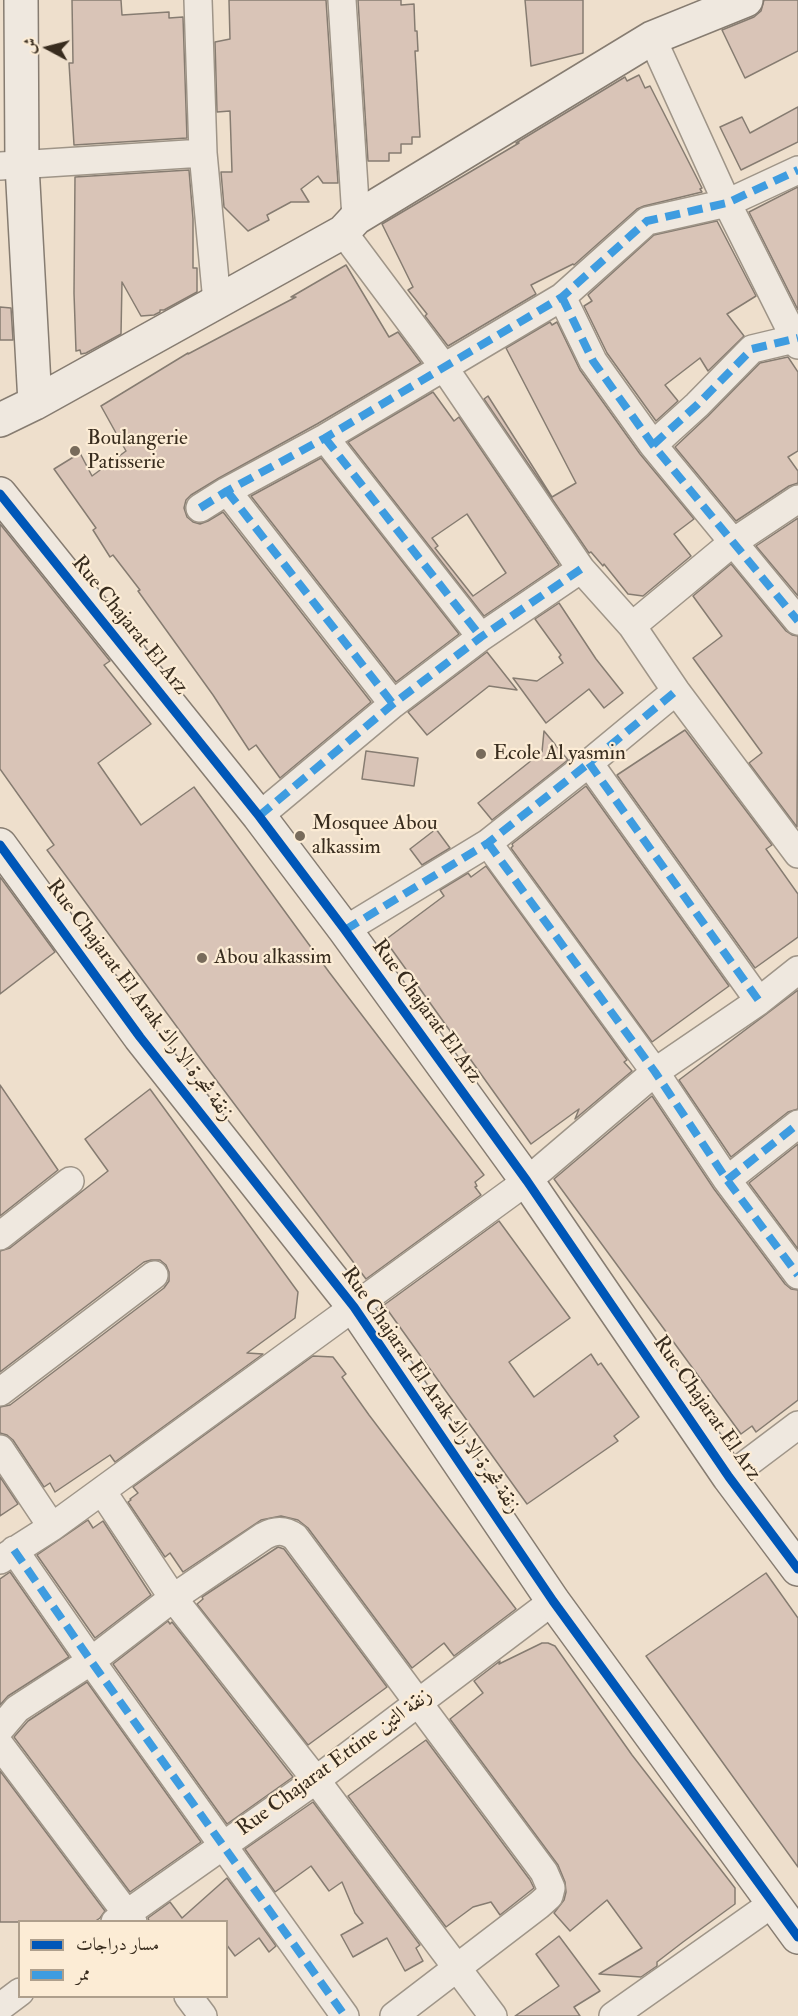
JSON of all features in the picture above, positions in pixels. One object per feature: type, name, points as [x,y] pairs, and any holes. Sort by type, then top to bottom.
[{"type":"street","points":[[21,0],[11,165],[35,403]]},
{"type":"street","points":[[198,0],[203,153],[217,302]]},
{"type":"street","points":[[342,0],[350,225],[581,569],[632,626],[676,690],[798,854]]},
{"type":"street","points":[[0,420],[217,302],[350,225],[652,39],[746,0]]},
{"type":"street","points":[[652,39],[727,203],[797,340],[752,349],[697,405],[653,445]]},
{"type":"street","points":[[11,165],[203,153]]},
{"type":"street","points":[[200,508],[325,438],[562,297],[647,221],[727,203],[798,170]]},
{"type":"street","points":[[562,297],[593,361],[653,445],[798,621]]},
{"type":"street","points":[[325,438],[481,637]]},
{"type":"street","points":[[227,491],[393,704]]},
{"type":"street","name":"Rue Chajarat El Arz","points":[[0,494],[259,816],[345,930],[527,1182],[729,1477],[798,1569]]},
{"type":"street","points":[[632,626],[732,543],[798,499]]},
{"type":"street","points":[[259,816],[393,704],[481,637],[581,569]]},
{"type":"street","points":[[345,930],[488,843],[589,764],[676,690]]},
{"type":"street","points":[[589,764],[759,1001]]},
{"type":"street","points":[[488,843],[655,1072],[727,1180],[798,1275]]},
{"type":"street","name":"Rue Chajarat El Arak زنقة شجرة الاراك","points":[[0,845],[140,1037],[354,1306],[553,1601],[788,1917]]},
{"type":"street","points":[[345,2016],[91,1661],[7,1555],[52,1527],[527,1182],[655,1072],[759,1001],[798,970]]},
{"type":"street","points":[[727,1180],[798,1124]]},
{"type":"street","points":[[0,1236],[70,1181]]},
{"type":"street","points":[[0,1392],[154,1275]]},
{"type":"street","points":[[729,1477],[798,1425]]},
{"type":"street","points":[[0,1449],[52,1527]]},
{"type":"street","points":[[102,1491],[173,1598],[316,1780],[493,2016]]},
{"type":"street","points":[[0,1729],[17,1709],[91,1661],[173,1598],[264,1536],[273,1531],[288,1532],[295,1537],[544,1872],[551,1888],[549,1896],[539,1905],[394,2016]]},
{"type":"street","name":"Rue Chajarat Ettine زنقة التين","points":[[125,1919],[224,1844],[316,1780],[553,1601]]},
{"type":"street","points":[[0,1745],[125,1919]]},
{"type":"street","points":[[613,2016],[788,1917]]},
{"type":"street","points":[[4,2016],[0,2008],[18,1994]]},
{"type":"street","points":[[190,1998],[203,2016]]},
{"type":"building","points":[[72,0],[121,0],[122,15],[169,12],[169,18],[183,17],[187,138],[74,145],[69,63],[73,63]]},
{"type":"building","points":[[229,0],[326,0],[338,183],[323,183],[318,176],[301,189],[309,202],[291,202],[267,215],[269,220],[248,231],[224,207],[221,172],[232,172],[230,111],[217,112],[215,42],[230,39]]},
{"type":"building","points":[[358,0],[401,0],[401,5],[414,4],[418,51],[415,51],[420,137],[412,137],[412,144],[401,144],[401,153],[389,153],[389,161],[368,161]]},
{"type":"building","points":[[525,0],[583,0],[583,53],[531,66]]},
{"type":"building","points":[[764,0],[798,0],[798,51],[745,78],[722,30],[754,17],[761,11]]},
{"type":"building","points":[[639,75],[645,88],[650,86],[702,192],[637,209],[574,265],[531,285],[536,294],[448,346],[408,290],[413,287],[382,224],[625,77],[627,81]]},
{"type":"building","points":[[798,107],[798,142],[741,170],[720,127],[742,117],[750,133]]},
{"type":"building","points":[[189,170],[193,219],[193,268],[197,268],[197,292],[154,315],[141,316],[122,282],[121,334],[86,353],[81,354],[80,350],[76,351],[75,177]]},
{"type":"building","points":[[798,187],[798,310],[749,212]]},
{"type":"building","points":[[717,221],[756,296],[727,314],[744,336],[708,371],[700,358],[665,385],[678,401],[656,421],[607,353],[584,306],[592,301],[588,295],[654,235]]},
{"type":"building","points":[[346,265],[389,337],[398,332],[421,363],[191,495],[186,500],[184,508],[187,517],[200,524],[223,512],[371,702],[280,778],[256,745],[249,750],[213,695],[138,591],[140,590],[113,555],[110,557],[93,530],[96,528],[54,469],[80,453],[92,476],[126,451],[101,406],[188,353],[296,297],[291,297]]},
{"type":"building","points":[[0,307],[11,308],[13,340],[0,340]]},
{"type":"building","points":[[550,322],[552,325],[557,322],[580,370],[640,454],[694,519],[674,534],[691,556],[643,596],[628,594],[604,564],[603,566],[591,552],[589,553],[484,399],[488,396],[552,497],[576,483],[506,348]]},
{"type":"building","points":[[788,357],[798,372],[798,451],[788,457],[798,471],[798,483],[789,486],[736,521],[675,447],[760,363]]},
{"type":"building","points":[[433,392],[454,421],[459,417],[559,565],[484,616],[348,442]],"holes":[[[467,514],[506,573],[473,596],[435,548],[438,546],[432,538]]]},
{"type":"building","points":[[321,458],[459,634],[396,682],[251,496]]},
{"type":"building","points":[[798,518],[798,596],[756,546]]},
{"type":"building","points":[[0,524],[110,661],[104,665],[151,724],[98,763],[141,825],[194,787],[329,972],[484,1175],[475,1182],[477,1186],[475,1187],[481,1195],[366,1279],[47,850],[54,845],[0,769]]},
{"type":"building","points":[[731,564],[786,631],[798,636],[797,827],[749,763],[762,753],[693,658],[722,636],[693,596]]},
{"type":"building","points":[[559,603],[596,659],[623,693],[604,708],[589,689],[546,723],[513,678],[537,681],[563,663],[559,657],[561,655],[535,619]]},
{"type":"building","points":[[487,652],[517,690],[489,686],[427,735],[408,712]]},
{"type":"building","points":[[685,730],[772,845],[766,849],[798,894],[798,937],[755,968],[617,775]]},
{"type":"building","points":[[544,731],[568,760],[492,820],[478,803],[542,752]]},
{"type":"building","points":[[366,751],[418,758],[414,786],[362,779]]},
{"type":"building","points":[[586,786],[729,986],[652,1042],[511,848],[512,844]]},
{"type":"building","points":[[436,829],[450,848],[422,865],[410,849]]},
{"type":"building","points":[[486,866],[627,1060],[624,1062],[632,1071],[575,1119],[579,1109],[531,1144],[385,940],[444,896],[440,890],[468,873],[471,877]]},
{"type":"building","points":[[0,877],[55,952],[0,994]]},
{"type":"building","points":[[798,990],[798,1109],[788,1112],[731,1157],[679,1080]]},
{"type":"building","points":[[0,1085],[58,1170],[0,1216]]},
{"type":"building","points":[[150,1089],[298,1292],[295,1318],[247,1353],[263,1354],[115,1462],[110,1455],[55,1492],[50,1483],[44,1487],[13,1440],[0,1433],[0,1407],[10,1405],[164,1288],[169,1281],[169,1272],[160,1260],[144,1262],[0,1372],[0,1251],[10,1248],[108,1171],[85,1139]]},
{"type":"building","points":[[652,1096],[714,1189],[785,1284],[791,1289],[798,1290],[798,1400],[756,1432],[752,1426],[741,1434],[554,1179]]},
{"type":"building","points":[[798,1144],[798,1249],[749,1183]]},
{"type":"building","points":[[499,1221],[570,1318],[509,1362],[534,1397],[591,1354],[598,1365],[601,1363],[639,1417],[614,1436],[618,1441],[527,1504],[384,1305]]},
{"type":"building","points":[[313,1356],[333,1357],[346,1374],[342,1377],[369,1415],[516,1609],[454,1656],[444,1643],[412,1668],[308,1528],[298,1520],[281,1516],[261,1520],[183,1572],[170,1553],[165,1557],[128,1502],[138,1493],[133,1487]]},
{"type":"building","points":[[0,1477],[18,1504],[0,1516]]},
{"type":"building","points":[[88,1520],[93,1528],[103,1521],[151,1595],[95,1638],[37,1555]]},
{"type":"building","points":[[278,1547],[284,1549],[387,1687],[308,1745],[197,1604],[203,1599],[202,1597]]},
{"type":"building","points":[[10,1572],[69,1657],[8,1696],[0,1705],[0,1579]]},
{"type":"building","points":[[766,1573],[798,1618],[798,1867],[646,1656]]},
{"type":"building","points":[[168,1621],[170,1624],[172,1622],[293,1777],[227,1824],[113,1664]]},
{"type":"building","points":[[542,1643],[555,1646],[632,1755],[735,1888],[735,1904],[657,1962],[657,1966],[641,1977],[599,1974],[642,1948],[607,1900],[570,1931],[554,1913],[564,1900],[566,1892],[565,1882],[558,1865],[450,1719],[483,1693],[474,1681],[500,1661],[499,1664]]},
{"type":"building","points":[[87,1682],[201,1842],[130,1892],[14,1737],[28,1721]]},
{"type":"building","points":[[426,1740],[534,1888],[500,1915],[491,1902],[473,1907],[446,1927],[348,1796]]},
{"type":"building","points":[[0,1771],[105,1911],[97,1920],[0,1922]]},
{"type":"building","points":[[313,1802],[420,1945],[416,1948],[423,1961],[405,1971],[387,1938],[353,1957],[341,1935],[363,1923],[355,1913],[342,1882],[329,1891],[311,1866],[275,1892],[245,1849]]},
{"type":"building","points":[[227,1878],[276,1946],[269,1952],[259,1938],[235,1956],[228,1947],[228,1920],[149,1920],[148,1918],[170,1902],[182,1918]]},
{"type":"building","points":[[559,1936],[600,1991],[574,2007],[580,2016],[515,2016],[559,1986],[536,1954]]},
{"type":"marked path","points":[[200,508],[325,438],[562,297],[647,221],[727,203],[798,170]]},
{"type":"marked path","points":[[562,297],[593,361],[653,445],[798,621]]},
{"type":"marked path","points":[[653,445],[697,405],[752,349],[798,338]]},
{"type":"marked path","points":[[325,438],[481,637]]},
{"type":"marked path","points":[[227,491],[393,704]]},
{"type":"marked path","points":[[259,816],[393,704],[481,637],[581,569]]},
{"type":"marked path","points":[[345,930],[488,843],[676,691]]},
{"type":"marked path","points":[[589,763],[759,1001]]},
{"type":"marked path","points":[[488,843],[655,1072],[727,1180],[798,1275]]},
{"type":"marked path","points":[[727,1180],[798,1124]]},
{"type":"marked path","points":[[14,1550],[345,2016]]},
{"type":"cycle path","points":[[0,494],[259,816],[345,930],[527,1181],[729,1477],[798,1569]]},
{"type":"cycle path","points":[[0,845],[140,1037],[354,1307],[553,1601],[798,1937]]},
{"type":"place","name":"Boulangerie Patisserie","points":[[75,451]]},
{"type":"place","name":"Ecole Al yasmin","points":[[481,754]]},
{"type":"place","name":"Mosquee Abou alkassim","points":[[300,836]]},
{"type":"place","name":"Abou alkassim","points":[[202,958]]}]
